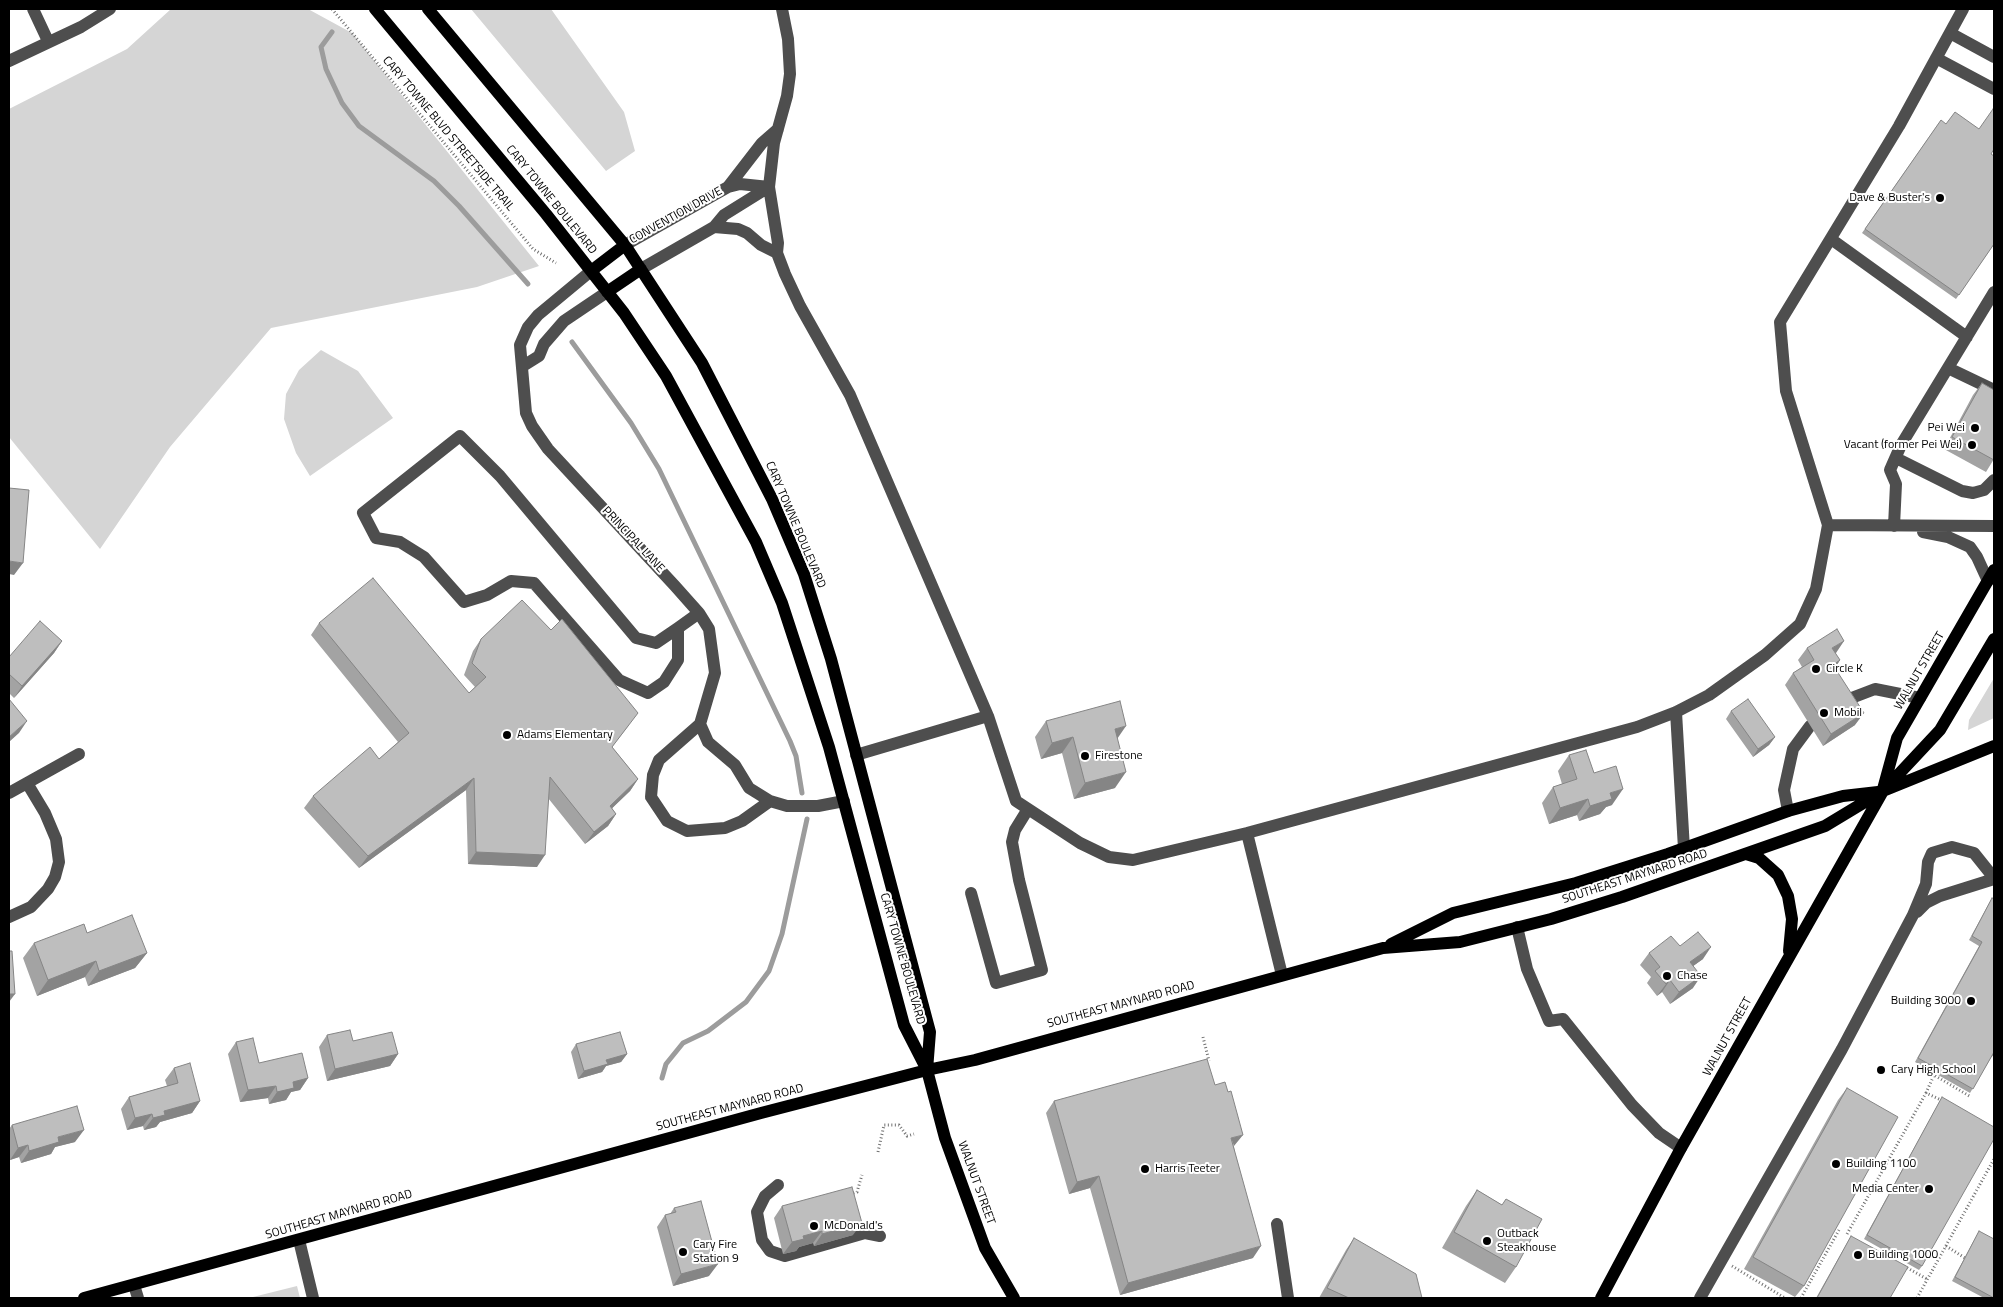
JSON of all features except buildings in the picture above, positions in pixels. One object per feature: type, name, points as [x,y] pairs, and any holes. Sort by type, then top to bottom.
[{"type":"main road","name":"CARY TOWNE BOULEVARD","points":[[375,9],[624,313],[666,376],[756,542],[782,603],[829,747],[904,1025],[927,1070]]},
{"type":"main road","name":"CARY TOWNE BOULEVARD","points":[[428,9],[624,245],[641,269],[702,362],[772,499],[804,574],[830,659],[930,1032],[927,1070]]},
{"type":"main road","points":[[591,271],[624,245]]},
{"type":"main road","points":[[607,292],[641,269]]},
{"type":"main road","name":"WALNUT STREET","points":[[1883,791],[1897,738],[1991,575]]},
{"type":"main road","name":"WALNUT STREET","points":[[1601,1298],[1681,1148],[1883,791],[1940,730],[1994,639]]},
{"type":"main road","name":"SOUTHEAST MAYNARD ROAD","points":[[84,1298],[927,1070],[975,1060],[1383,948],[1460,942],[1622,897],[1825,826],[1883,791],[1994,746]]},
{"type":"main road","name":"SOUTHEAST MAYNARD ROAD","points":[[1383,948],[1452,913],[1576,883],[1684,849],[1788,811],[1843,796],[1883,791]]},
{"type":"main road","points":[[1746,854],[1760,858],[1778,875],[1788,896],[1792,919],[1788,958]]},
{"type":"main road","name":"WALNUT STREET","points":[[927,1070],[945,1138],[985,1248],[1014,1298]]},
{"type":"street","points":[[33,9],[48,41]]},
{"type":"street","points":[[9,61],[99,17],[110,9]]},
{"type":"street","points":[[782,9],[791,57],[787,96],[770,164],[769,187],[778,243],[776,253],[800,306],[850,395],[988,716],[1016,801],[1080,843],[1109,857],[1133,860],[1247,833],[1637,727],[1676,712],[1708,695],[1765,656],[1800,624],[1816,589],[1828,525],[1786,391],[1780,322],[1899,126],[1963,9]]},
{"type":"street","points":[[1950,33],[1994,57]]},
{"type":"street","points":[[1936,58],[1994,89]]},
{"type":"street","name":"CONVENTION DRIVE","points":[[728,187],[762,142],[778,129]]},
{"type":"street","name":"CONVENTION DRIVE","points":[[624,245],[728,187],[740,184],[769,187]]},
{"type":"street","name":"CONVENTION DRIVE","points":[[641,269],[714,227],[724,215],[769,187]]},
{"type":"street","points":[[714,227],[738,229],[776,253]]},
{"type":"street","points":[[1831,239],[1967,337]]},
{"type":"street","name":"PRINCIPAL LANE","points":[[591,271],[538,315],[528,327],[520,345],[526,412],[532,426],[548,449],[699,613],[709,630],[715,673],[700,724]]},
{"type":"street","points":[[523,366],[539,356],[544,344],[564,321],[607,292]]},
{"type":"street","points":[[1894,526],[1896,484],[1890,470],[1994,292]]},
{"type":"street","points":[[1948,368],[1994,390]]},
{"type":"street","points":[[678,628],[678,660],[664,682],[648,693],[619,680],[534,583],[511,581],[486,595],[464,602],[424,557],[400,542],[376,538],[363,514],[460,436],[500,476],[636,638],[656,643],[699,613]]},
{"type":"street","points":[[1896,458],[1962,491],[1974,493],[1984,490],[1994,480]]},
{"type":"street","points":[[1828,525],[1994,526]]},
{"type":"street","points":[[1894,526],[1948,537],[1970,547],[1991,575]]},
{"type":"street","points":[[1840,702],[1875,689],[1920,698]]},
{"type":"street","points":[[1676,712],[1684,849]]},
{"type":"street","points":[[856,756],[988,716]]},
{"type":"street","points":[[770,801],[742,820],[725,828],[687,831],[667,821],[651,797],[653,775],[659,760],[700,724],[708,742],[735,765],[749,788],[770,801],[787,806],[818,806],[844,801]]},
{"type":"street","points":[[1788,811],[1784,790],[1793,749],[1810,726]]},
{"type":"street","points":[[9,793],[79,754]]},
{"type":"street","points":[[9,917],[31,907],[48,889],[55,877],[59,862],[56,839],[45,813],[27,783]]},
{"type":"street","points":[[971,894],[996,984],[1042,970],[1018,880],[1012,842],[1015,830],[1028,809]]},
{"type":"street","points":[[1247,833],[1282,976]]},
{"type":"street","points":[[1700,1298],[1842,1049],[1913,916],[1926,884],[1928,862],[1932,852],[1952,847],[1974,853],[1994,879],[1940,896],[1926,903],[1913,916]]},
{"type":"street","points":[[1516,927],[1527,969],[1550,1021],[1563,1019],[1632,1105],[1659,1133],[1681,1148]]},
{"type":"street","points":[[778,1185],[765,1196],[757,1212],[762,1240],[770,1251],[785,1256],[865,1233],[880,1236]]},
{"type":"street","points":[[1277,1224],[1288,1298]]},
{"type":"street","points":[[299,1240],[313,1298]]},
{"type":"street","points":[[134,1285],[138,1298]]},
{"type":"path","name":"CARY TOWNE BLVD STREETSIDE TRAIL","points":[[332,9],[533,249],[556,264]]},
{"type":"path","points":[[1203,1037],[1210,1061]]},
{"type":"path","points":[[1847,1234],[1934,1075],[1971,1097]]},
{"type":"path","points":[[1926,1092],[1948,1104]]},
{"type":"path","points":[[878,1152],[884,1125],[900,1125],[907,1136],[914,1134]]},
{"type":"path","points":[[1917,1298],[1994,1159]]},
{"type":"path","points":[[848,1195],[857,1192],[862,1175]]},
{"type":"path","points":[[1801,1298],[1839,1230]]},
{"type":"path","points":[[1946,1246],[1964,1258]]},
{"type":"path","points":[[1899,1263],[1927,1279]]},
{"type":"path","points":[[1732,1266],[1785,1298]]},
{"type":"shaded area","points":[[171,9],[308,9],[352,33],[539,266],[477,287],[271,328],[170,447],[100,549],[9,437],[9,109],[127,49]]},
{"type":"shaded area","points":[[471,9],[551,9],[624,112],[635,151],[606,171]]},
{"type":"shaded area","points":[[321,350],[358,371],[393,418],[310,476],[296,453],[284,419],[286,394],[299,370]]},
{"type":"shaded area","points":[[1994,678],[1994,718],[1968,730],[1969,720]]},
{"type":"shaded area","points":[[297,1286],[300,1298],[249,1298]]},
{"type":"waterway","points":[[332,32],[321,47],[326,69],[342,103],[359,126],[434,181],[459,206],[528,284]]},
{"type":"waterway","points":[[572,342],[631,423],[659,469],[790,741],[796,756],[802,793]]},
{"type":"waterway","points":[[662,1078],[666,1064],[683,1043],[708,1031],[746,1002],[769,971],[782,934],[807,819]]},
{"type":"place","name":"Dave & Buster's","points":[[1940,198]]},
{"type":"place","name":"Pei Wei","points":[[1975,428]]},
{"type":"place","name":"Vacant (former Pei Wei)","points":[[1972,445]]},
{"type":"place","name":"Circle K","points":[[1816,669]]},
{"type":"place","name":"Mobil","points":[[1824,713]]},
{"type":"place","name":"Adams Elementary","points":[[507,735]]},
{"type":"place","name":"Firestone","points":[[1085,756]]},
{"type":"place","name":"Chase","points":[[1667,976]]},
{"type":"place","name":"Building 3000","points":[[1971,1001]]},
{"type":"place","name":"Cary High School","points":[[1881,1070]]},
{"type":"place","name":"Building 1100","points":[[1836,1164]]},
{"type":"place","name":"Harris Teeter","points":[[1145,1169]]},
{"type":"place","name":"Media Center","points":[[1929,1189]]},
{"type":"place","name":"McDonald's","points":[[814,1226]]},
{"type":"place","name":"Outback Steakhouse","points":[[1487,1241]]},
{"type":"place","name":"Cary Fire Station 9","points":[[683,1252]]},
{"type":"place","name":"Building 1000","points":[[1858,1255]]}]
